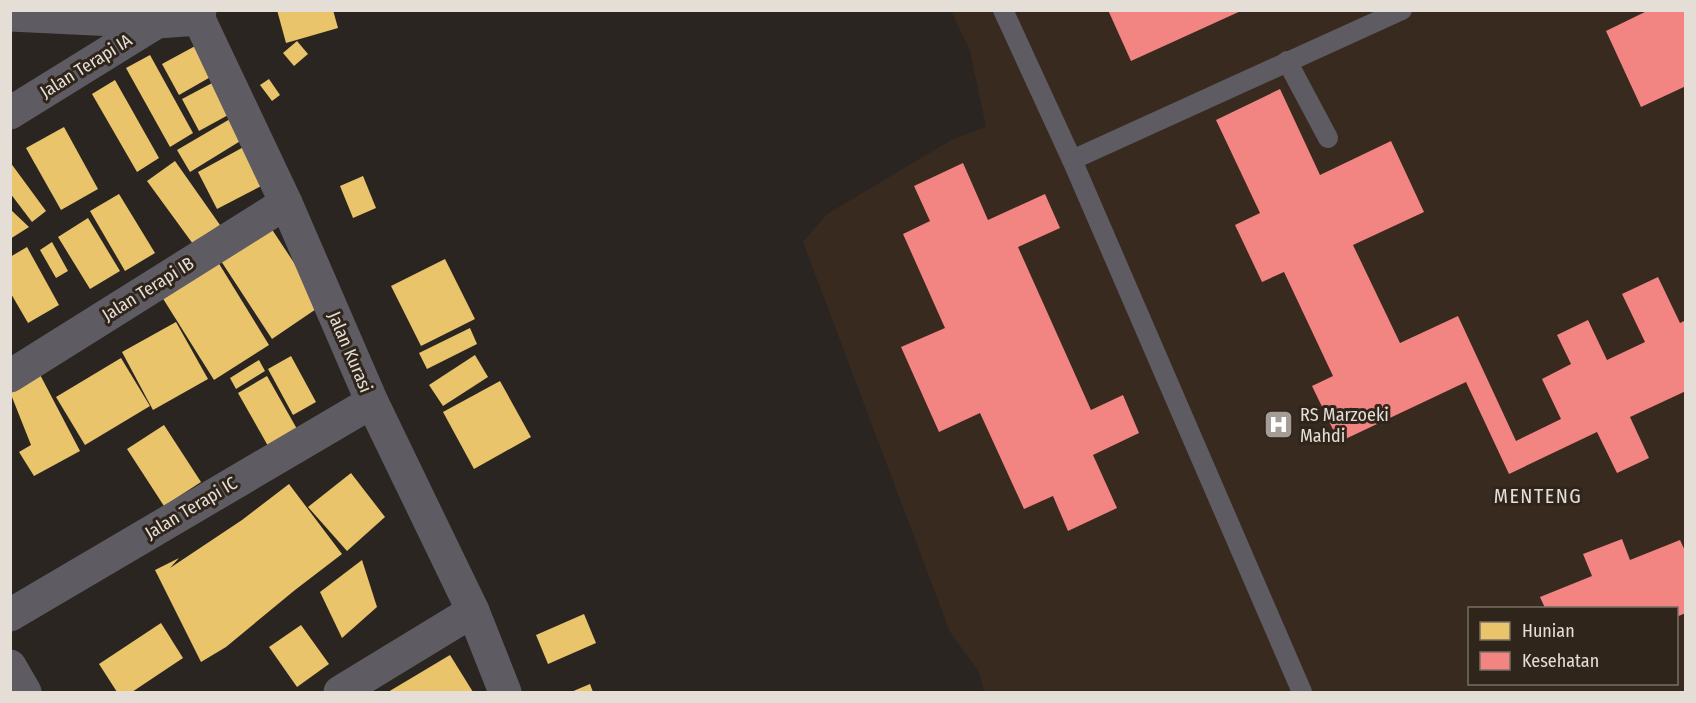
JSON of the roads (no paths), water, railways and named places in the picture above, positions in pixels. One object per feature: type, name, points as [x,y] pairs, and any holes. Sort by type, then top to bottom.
[{"type":"street","points":[[10,15],[157,22]]},
{"type":"street","name":"Jalan Terapi IA","points":[[10,113],[157,22],[200,15]]},
{"type":"street","name":"Jalan Kurasi","points":[[200,15],[286,203],[372,402],[472,611],[505,693]]},
{"type":"street","name":"Jalan Terapi IB","points":[[10,376],[286,203]]},
{"type":"street","name":"Jalan Terapi IC","points":[[10,615],[372,402]]},
{"type":"street","points":[[340,693],[472,611]]},
{"type":"street","points":[[10,666],[25,693]]},
{"type":"lane","points":[[1003,10],[1072,160],[1302,693]]},
{"type":"lane","points":[[1072,160],[1402,10]]},
{"type":"lane","points":[[1287,62],[1328,138]]},
{"type":"place","name":"RS Marzoeki Mahdi","points":[[1279,425]]},
{"type":"district","name":"MENTENG","points":[[1538,496]]}]
